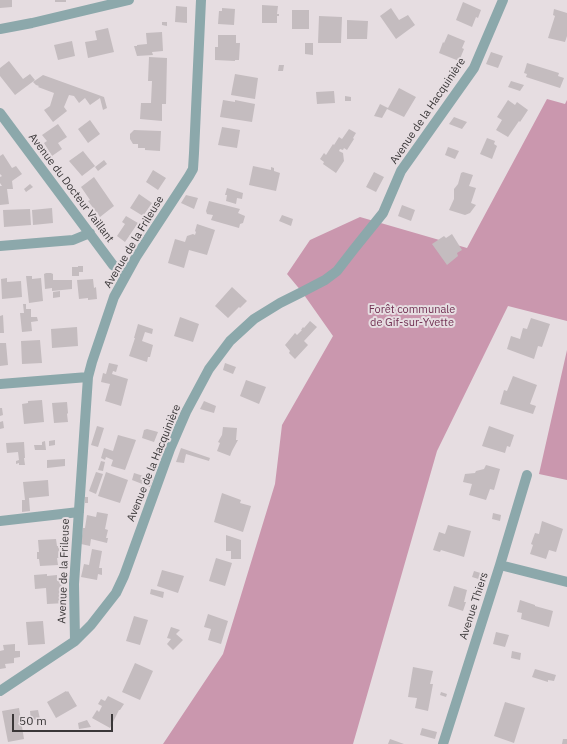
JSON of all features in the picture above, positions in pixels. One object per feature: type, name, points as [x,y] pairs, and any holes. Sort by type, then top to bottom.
[{"type":"street","points":[[0,29],[32,23],[92,4],[129,0]]},
{"type":"street","name":"Avenue de la Frileuse","points":[[74,641],[74,584],[88,377],[114,296],[136,257],[193,169],[201,0]]},
{"type":"street","name":"Avenue de la Hacquinière","points":[[0,691],[74,641],[92,625],[116,593],[124,576],[172,443],[186,412],[209,369],[230,341],[254,319],[280,303],[324,280],[337,271],[383,213],[401,171],[474,68],[503,0]]},
{"type":"street","name":"Avenue du Docteur Vaillant","points":[[0,113],[113,265],[126,275]]},
{"type":"street","points":[[0,246],[74,240],[90,233]]},
{"type":"street","points":[[0,384],[88,377]]},
{"type":"street","name":"Avenue Thiers","points":[[443,744],[527,475]]},
{"type":"street","points":[[0,521],[79,512]]},
{"type":"street","points":[[500,565],[567,582]]},
{"type":"green space","name":"Forêt communale de Gif-sur-Yvette","points":[[547,99],[565,104],[567,100],[567,321],[508,306],[437,451],[353,744],[163,744],[223,654],[275,484],[282,425],[333,336],[302,292],[287,274],[310,240],[360,217],[467,248]]},
{"type":"green space","points":[[567,350],[567,480],[539,474]]},
{"type":"building","points":[[0,0],[12,0],[12,7],[0,8]]},
{"type":"building","points":[[55,0],[66,0],[66,2],[55,2]]},
{"type":"building","points":[[463,2],[481,10],[472,27],[456,20]]},
{"type":"building","points":[[262,5],[278,6],[277,14],[279,14],[279,16],[277,16],[277,23],[262,23]]},
{"type":"building","points":[[176,6],[187,7],[187,23],[175,22]]},
{"type":"building","points":[[222,8],[235,9],[234,25],[218,24],[219,11],[222,11]]},
{"type":"building","points":[[391,8],[399,20],[408,15],[415,25],[396,39],[380,16]]},
{"type":"building","points":[[554,9],[567,13],[567,36],[565,42],[548,38],[555,16],[553,15]]},
{"type":"building","points":[[292,10],[309,10],[309,29],[292,29]]},
{"type":"building","points":[[319,16],[342,17],[341,43],[318,43]]},
{"type":"building","points":[[347,20],[368,21],[367,39],[347,39]]},
{"type":"building","points":[[162,22],[167,22],[167,26],[162,25]]},
{"type":"building","points":[[108,28],[114,52],[88,58],[85,42],[97,40],[95,31]]},
{"type":"building","points":[[162,32],[163,51],[152,52],[153,55],[137,56],[134,46],[147,44],[146,33]]},
{"type":"building","points":[[448,34],[465,41],[462,48],[464,49],[459,61],[439,53]]},
{"type":"building","points":[[218,35],[236,35],[236,43],[240,43],[239,60],[215,60],[215,47],[218,47]]},
{"type":"building","points":[[72,41],[75,56],[58,60],[54,45]]},
{"type":"building","points":[[305,43],[313,43],[313,55],[305,54]]},
{"type":"building","points":[[491,52],[503,56],[498,68],[486,64]]},
{"type":"building","points":[[149,57],[167,58],[166,104],[162,104],[162,121],[140,119],[141,103],[151,103],[152,81],[148,81]]},
{"type":"building","points":[[9,61],[23,79],[30,74],[35,80],[15,95],[0,76],[0,68]]},
{"type":"building","points":[[527,63],[559,73],[558,76],[564,78],[560,88],[526,77],[527,74],[524,73]]},
{"type":"building","points":[[279,65],[284,65],[283,71],[278,71]]},
{"type":"building","points":[[235,74],[258,78],[255,99],[231,95]]},
{"type":"building","points":[[43,75],[104,97],[107,108],[103,110],[100,98],[90,105],[85,98],[79,103],[74,96],[69,95],[64,107],[67,111],[53,122],[44,110],[50,106],[54,93],[38,87],[39,86],[33,82]]},
{"type":"building","points":[[511,81],[524,85],[520,91],[508,87]]},
{"type":"building","points":[[399,88],[416,97],[404,117],[387,109],[382,118],[374,116],[380,104],[388,108]]},
{"type":"building","points":[[334,91],[335,103],[317,104],[316,92]]},
{"type":"building","points":[[345,96],[351,97],[351,101],[345,101]]},
{"type":"building","points":[[223,100],[235,102],[235,100],[255,104],[252,122],[220,117]]},
{"type":"building","points":[[508,100],[515,105],[517,102],[528,110],[508,137],[496,130],[502,120],[497,117]]},
{"type":"building","points":[[454,117],[467,122],[462,129],[449,124]]},
{"type":"building","points":[[90,120],[100,134],[88,143],[78,129]]},
{"type":"building","points":[[58,124],[67,137],[58,143],[62,149],[52,156],[44,143],[47,141],[42,135]]},
{"type":"building","points":[[222,127],[240,130],[237,148],[218,145]]},
{"type":"building","points":[[349,129],[356,133],[347,150],[344,148],[343,150],[340,149],[339,151],[343,153],[344,161],[336,173],[323,164],[324,162],[320,159],[324,153],[326,155],[339,137],[342,139]]},
{"type":"building","points":[[134,130],[161,131],[160,151],[145,150],[145,148],[138,148],[138,144],[133,144],[130,139],[130,134]]},
{"type":"building","points":[[487,138],[495,141],[494,144],[497,146],[492,159],[480,154]]},
{"type":"building","points":[[448,147],[459,151],[455,159],[445,155]]},
{"type":"building","points":[[83,151],[95,166],[82,176],[69,161]]},
{"type":"building","points":[[3,154],[12,168],[16,166],[22,174],[12,181],[13,189],[7,189],[9,204],[0,205],[0,186],[2,186],[0,183],[0,177],[2,176],[0,174],[0,156]]},
{"type":"building","points":[[104,160],[107,164],[98,171],[95,167]]},
{"type":"building","points":[[253,166],[271,170],[271,167],[274,168],[274,171],[280,173],[276,191],[249,185]]},
{"type":"building","points":[[153,170],[166,178],[158,190],[146,182]]},
{"type":"building","points":[[374,172],[384,177],[376,192],[366,187]]},
{"type":"building","points":[[463,172],[473,175],[469,186],[476,188],[471,203],[476,205],[470,213],[465,215],[449,210],[454,199],[454,189],[458,184],[461,173]]},
{"type":"building","points":[[94,177],[114,206],[100,217],[88,201],[90,200],[81,187]]},
{"type":"building","points":[[30,184],[33,187],[26,192],[24,189]]},
{"type":"building","points":[[227,188],[243,193],[242,199],[237,198],[236,204],[226,201],[227,195],[225,195]]},
{"type":"building","points":[[139,194],[152,203],[143,216],[130,208]]},
{"type":"building","points":[[186,195],[198,198],[194,209],[181,203]]},
{"type":"building","points":[[209,201],[240,209],[238,213],[245,216],[243,223],[240,224],[239,228],[211,220],[213,215],[207,214],[206,211]]},
{"type":"building","points":[[402,205],[415,210],[411,221],[398,216]]},
{"type":"building","points":[[52,208],[53,223],[33,225],[32,210]]},
{"type":"building","points":[[30,209],[31,225],[4,227],[3,210]]},
{"type":"building","points":[[282,215],[293,219],[291,226],[279,221]]},
{"type":"building","points":[[126,216],[138,223],[125,242],[117,236],[125,224],[122,222]]},
{"type":"building","points":[[197,224],[215,230],[207,255],[189,250],[184,268],[168,263],[175,239],[185,242],[187,236],[193,234],[195,235]]},
{"type":"building","points":[[452,234],[462,250],[457,253],[458,256],[447,265],[432,244],[444,236],[446,238]]},
{"type":"building","points":[[83,266],[83,272],[79,272],[79,276],[72,276],[72,267]]},
{"type":"building","points":[[44,274],[53,274],[53,280],[72,280],[72,289],[52,291],[52,288],[45,289]]},
{"type":"building","points":[[26,276],[32,276],[32,279],[41,278],[43,301],[29,303]]},
{"type":"building","points":[[7,278],[7,282],[21,281],[22,297],[2,299],[1,279]]},
{"type":"building","points":[[93,279],[94,288],[96,287],[97,299],[79,299],[77,280]]},
{"type":"building","points":[[232,287],[247,301],[228,318],[215,306]]},
{"type":"building","points":[[60,291],[60,297],[53,298],[53,292]]},
{"type":"building","points":[[23,304],[26,304],[26,309],[31,309],[31,317],[37,317],[38,321],[31,322],[32,331],[22,332],[20,313],[24,313]]},
{"type":"building","points":[[3,315],[4,333],[0,333],[0,316]]},
{"type":"building","points":[[180,317],[199,324],[193,342],[174,336]]},
{"type":"building","points":[[531,318],[550,324],[542,347],[538,346],[534,359],[507,349],[511,336],[520,339],[523,328],[527,329]]},
{"type":"building","points":[[310,321],[317,327],[304,341],[308,345],[295,359],[289,353],[290,351],[285,345],[295,333],[297,335]]},
{"type":"building","points":[[138,324],[153,329],[152,334],[145,332],[142,341],[153,345],[147,362],[129,356]]},
{"type":"building","points":[[77,327],[78,346],[52,348],[51,329]]},
{"type":"building","points":[[40,340],[42,363],[22,364],[21,341]]},
{"type":"building","points":[[0,343],[6,343],[8,365],[0,366]]},
{"type":"building","points":[[109,363],[118,365],[116,372],[113,371],[112,374],[128,379],[121,406],[105,401],[110,384],[101,382],[103,373],[106,374]]},
{"type":"building","points":[[225,363],[236,367],[233,374],[223,370]]},
{"type":"building","points":[[513,376],[537,385],[530,404],[536,406],[533,414],[500,404],[504,390],[507,391]]},
{"type":"building","points":[[246,380],[266,387],[259,404],[240,396]]},
{"type":"building","points":[[42,400],[44,422],[24,424],[22,404],[28,403],[28,401]]},
{"type":"building","points":[[204,401],[216,406],[214,413],[200,409]]},
{"type":"building","points":[[67,402],[68,422],[54,423],[52,403]]},
{"type":"building","points":[[0,408],[2,408],[3,415],[0,416]]},
{"type":"building","points":[[3,421],[4,428],[0,429],[0,422]]},
{"type":"building","points":[[97,426],[104,428],[98,447],[91,445]]},
{"type":"building","points":[[489,426],[514,435],[510,447],[507,446],[505,453],[482,446]]},
{"type":"building","points":[[223,427],[237,428],[236,440],[238,440],[230,456],[217,451],[220,443],[218,442],[222,435]]},
{"type":"building","points":[[147,429],[158,432],[154,442],[142,438],[144,430]]},
{"type":"building","points":[[118,435],[136,440],[125,470],[111,466],[113,460],[106,457],[105,460],[101,458],[104,448],[113,451]]},
{"type":"building","points":[[55,440],[55,445],[49,446],[49,441]]},
{"type":"building","points":[[45,441],[46,450],[35,450],[34,445],[42,445],[42,442]]},
{"type":"building","points":[[24,442],[25,465],[19,465],[19,463],[16,464],[16,461],[19,460],[18,452],[7,453],[6,443]]},
{"type":"building","points":[[181,448],[210,458],[209,461],[186,454],[184,463],[176,462]]},
{"type":"building","points":[[65,459],[65,466],[47,468],[47,460]]},
{"type":"building","points":[[101,461],[105,462],[103,471],[98,470]]},
{"type":"building","points":[[486,465],[500,469],[494,490],[490,489],[486,500],[469,495],[472,484],[463,482],[465,474],[475,473],[476,471],[484,469]]},
{"type":"building","points":[[96,472],[103,474],[96,494],[89,491]]},
{"type":"building","points":[[106,472],[128,480],[120,503],[98,496]]},
{"type":"building","points":[[134,473],[153,479],[150,487],[132,480]]},
{"type":"building","points":[[48,480],[49,496],[29,498],[30,511],[22,512],[22,500],[25,500],[23,482]]},
{"type":"building","points":[[222,493],[241,500],[240,503],[251,506],[243,532],[214,522]]},
{"type":"building","points":[[85,497],[88,497],[88,503],[85,503]]},
{"type":"building","points":[[97,512],[108,514],[105,529],[108,530],[106,538],[108,538],[107,543],[91,539],[90,546],[81,544],[83,528],[85,528],[87,515],[96,517]]},
{"type":"building","points":[[493,513],[501,515],[500,521],[492,519]]},
{"type":"building","points":[[542,521],[563,529],[556,552],[549,550],[546,559],[530,554],[533,545],[531,544],[535,533],[539,534]]},
{"type":"building","points":[[448,525],[471,531],[464,557],[441,550],[440,552],[433,550],[439,532],[445,534]]},
{"type":"building","points":[[226,535],[241,540],[241,559],[231,559],[231,551],[226,551]]},
{"type":"building","points":[[56,539],[57,546],[59,546],[59,558],[57,558],[58,565],[40,566],[39,559],[37,559],[37,552],[39,552],[38,540]]},
{"type":"building","points":[[92,549],[102,551],[99,568],[102,568],[102,575],[98,574],[97,580],[81,577],[84,564],[89,565]]},
{"type":"building","points":[[216,558],[232,563],[225,586],[209,581]]},
{"type":"building","points":[[162,570],[184,576],[178,593],[157,586]]},
{"type":"building","points":[[474,571],[487,575],[485,581],[472,577]]},
{"type":"building","points":[[47,574],[47,576],[57,575],[57,578],[61,577],[62,594],[66,593],[66,603],[47,604],[46,588],[35,589],[34,575]]},
{"type":"building","points":[[454,586],[467,590],[464,602],[466,602],[463,611],[448,606]]},
{"type":"building","points":[[151,589],[164,592],[163,598],[150,594]]},
{"type":"building","points":[[520,600],[553,611],[549,627],[521,619],[522,613],[517,612]]},
{"type":"building","points":[[208,614],[228,621],[221,644],[208,640],[211,629],[204,627]]},
{"type":"building","points":[[134,616],[148,620],[140,645],[126,641]]},
{"type":"building","points":[[43,621],[45,644],[28,645],[26,622]]},
{"type":"building","points":[[171,627],[180,630],[176,634],[183,640],[173,650],[167,644],[171,639],[167,638]]},
{"type":"building","points":[[496,632],[509,635],[505,647],[493,644]]},
{"type":"building","points":[[15,644],[15,651],[20,651],[20,657],[14,658],[14,663],[5,664],[6,668],[0,669],[0,651],[4,650],[3,645]]},
{"type":"building","points":[[512,651],[521,653],[520,660],[511,658]]},
{"type":"building","points":[[135,663],[153,671],[140,700],[122,692]]},
{"type":"building","points":[[413,667],[433,671],[430,684],[433,684],[428,711],[415,708],[417,698],[408,697]]},
{"type":"building","points":[[535,669],[556,675],[554,681],[548,680],[548,682],[532,677]]},
{"type":"building","points":[[68,691],[77,706],[56,718],[47,702]]},
{"type":"building","points":[[441,692],[447,694],[446,697],[440,695]]},
{"type":"building","points":[[108,696],[124,704],[119,710],[110,728],[92,718],[97,710],[99,712],[102,706],[98,704],[101,699],[105,701]]},
{"type":"building","points":[[505,702],[525,708],[514,743],[494,736]]},
{"type":"building","points":[[19,708],[24,739],[8,742],[2,711]]},
{"type":"building","points":[[38,710],[40,719],[31,720],[30,711]]},
{"type":"building","points":[[87,720],[91,727],[79,729],[78,723]]},
{"type":"building","points":[[422,728],[437,732],[435,739],[420,735]]},
{"type":"building","points":[[390,739],[404,744],[388,744]]},
{"type":"building","points":[[563,739],[567,739],[567,744],[562,744]]}]
